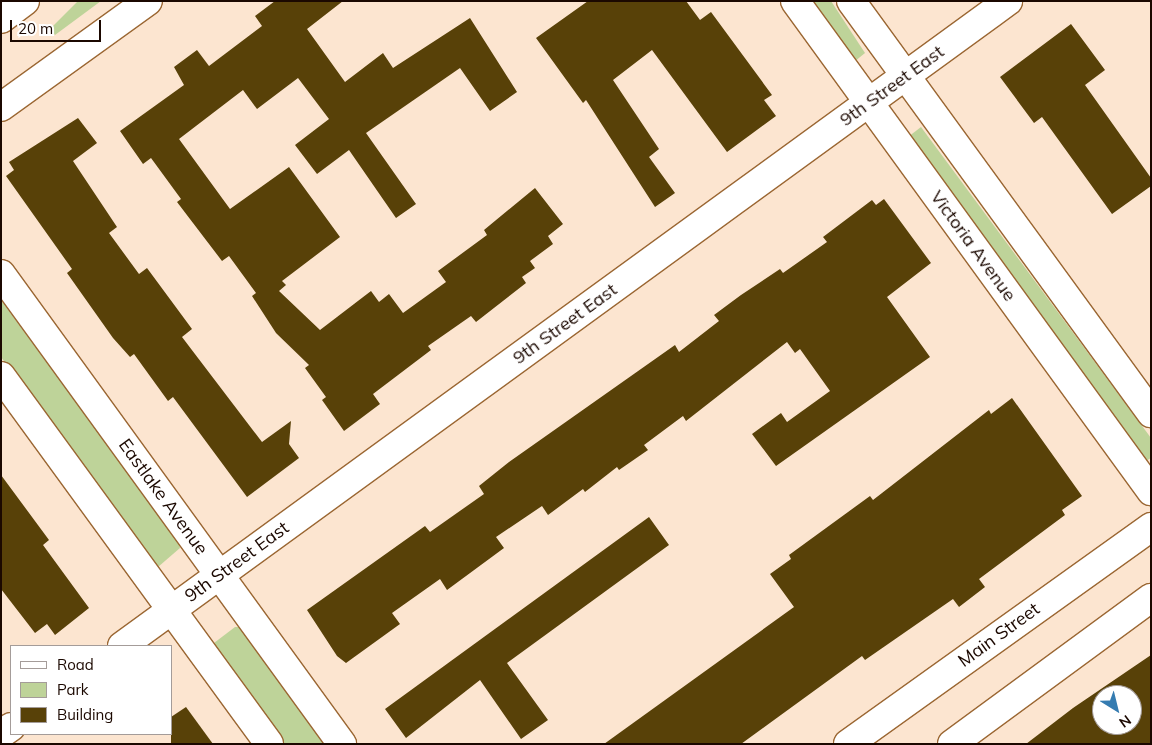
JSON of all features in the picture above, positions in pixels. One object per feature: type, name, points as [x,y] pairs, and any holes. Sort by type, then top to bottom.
[{"type":"street","points":[[1,19],[25,1]]},
{"type":"street","points":[[1,107],[148,1]]},
{"type":"street","name":"Victoria Avenue","points":[[795,1],[1151,491]]},
{"type":"street","points":[[851,1],[1151,413]]},
{"type":"street","name":"9th Street East","points":[[123,645],[1008,1]]},
{"type":"street","name":"Eastlake Avenue","points":[[1,274],[342,744]]},
{"type":"street","points":[[1,376],[269,744]]},
{"type":"street","name":"Main Street","points":[[848,744],[1151,527]]},
{"type":"street","points":[[952,744],[1151,598]]},
{"type":"green space","points":[[78,1],[101,1],[55,35],[50,29]]},
{"type":"green space","points":[[807,1],[831,1],[865,53],[854,62]]},
{"type":"green space","points":[[921,127],[1151,438],[1151,458],[1144,462],[908,137]]},
{"type":"green space","points":[[1,300],[179,543],[180,548],[158,567],[1,357]]},
{"type":"green space","points":[[235,627],[240,627],[325,744],[282,744],[215,651],[214,643]]},
{"type":"building","points":[[275,1],[343,1],[307,29],[345,82],[383,53],[393,68],[470,18],[517,92],[490,111],[460,68],[366,133],[416,204],[396,218],[349,150],[317,174],[295,145],[329,119],[298,78],[257,109],[243,90],[179,139],[230,209],[289,167],[340,237],[282,281],[286,285],[279,291],[320,330],[371,291],[379,302],[389,294],[403,313],[446,282],[438,271],[487,235],[484,230],[535,188],[563,224],[548,236],[553,244],[530,261],[535,268],[522,277],[526,283],[476,322],[471,316],[428,346],[431,350],[373,394],[380,404],[344,431],[322,400],[326,397],[305,368],[309,365],[276,333],[252,296],[256,293],[229,256],[222,261],[177,202],[181,199],[151,158],[143,164],[120,131],[184,85],[174,67],[197,50],[209,66],[262,26],[255,16]]},
{"type":"building","points":[[588,1],[686,1],[700,20],[711,12],[772,95],[764,100],[776,116],[727,152],[652,50],[613,80],[659,149],[649,157],[675,193],[655,207],[586,100],[583,103],[536,38]]},
{"type":"building","points":[[1071,24],[1105,70],[1085,85],[1151,178],[1151,186],[1112,214],[1042,117],[1034,123],[1000,77]]},
{"type":"building","points":[[78,118],[97,143],[73,161],[117,227],[109,233],[139,274],[147,268],[192,329],[182,337],[262,442],[291,421],[289,444],[299,458],[247,497],[173,397],[168,401],[134,354],[130,357],[113,338],[67,273],[72,269],[6,176],[14,170],[9,162]]},
{"type":"building","points":[[884,199],[931,263],[887,297],[930,357],[776,466],[752,434],[781,413],[787,422],[830,391],[800,349],[795,353],[787,342],[686,421],[683,416],[644,445],[648,450],[619,470],[617,467],[585,492],[583,489],[548,515],[542,506],[496,537],[504,548],[447,590],[440,579],[392,613],[400,624],[346,663],[337,656],[307,610],[425,526],[430,532],[484,494],[479,486],[509,462],[675,345],[679,352],[719,321],[714,315],[780,269],[783,273],[827,242],[823,237],[872,200],[876,205]]},
{"type":"building","points":[[1012,398],[1082,496],[1062,510],[1065,515],[979,579],[985,587],[959,607],[953,599],[865,660],[862,656],[741,744],[604,744],[794,607],[770,574],[791,559],[789,555],[870,496],[873,500],[989,410],[991,414]]},
{"type":"building","points":[[1,475],[49,540],[43,545],[89,608],[55,635],[47,624],[35,633],[1,589]]},
{"type":"building","points":[[649,517],[669,545],[507,663],[548,720],[521,739],[480,680],[406,738],[385,709]]},
{"type":"building","points":[[1151,655],[1151,744],[1026,744],[1092,695],[1092,735],[1142,735],[1142,685],[1107,685]]},
{"type":"building","points":[[186,707],[213,744],[171,744],[172,716]]}]
